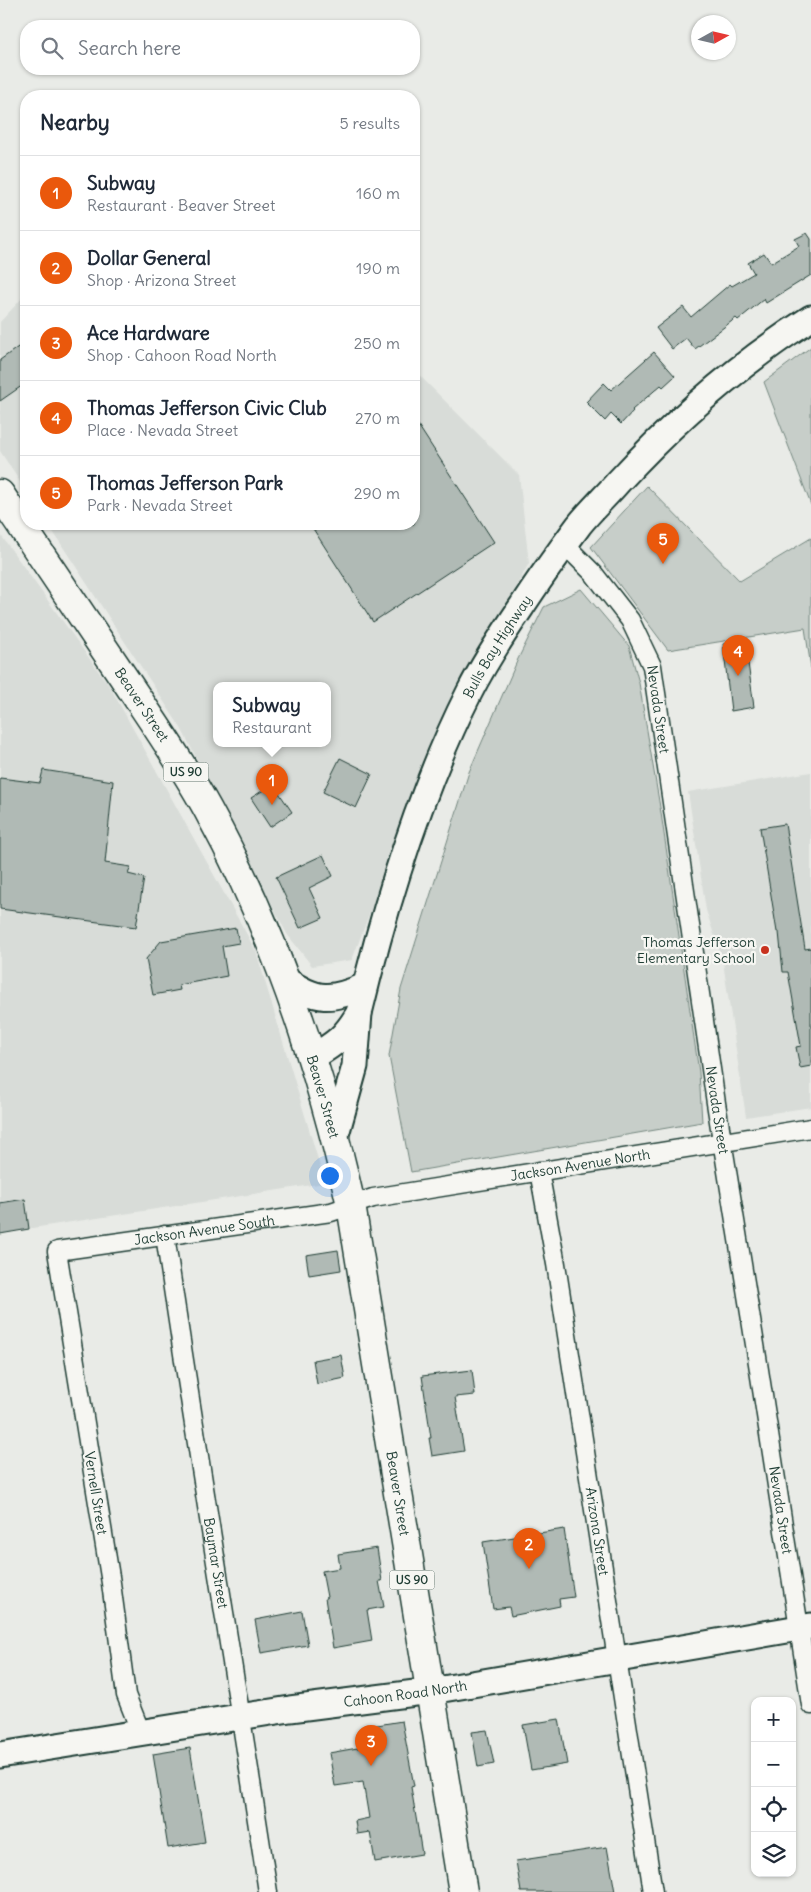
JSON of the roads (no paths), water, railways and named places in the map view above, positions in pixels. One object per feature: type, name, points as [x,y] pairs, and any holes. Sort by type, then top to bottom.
[{"type":"main road","name":"Bulls Bay Highway","points":[[313,1057],[339,1041],[359,1013],[401,862],[446,744],[469,693],[498,642],[545,570],[586,517],[674,424],[733,375],[811,318]]},
{"type":"main road","name":"Beaver Street","points":[[0,494],[20,524]]},
{"type":"main road","name":"Beaver Street","points":[[24,530],[178,760],[208,810],[240,872],[286,980],[313,1057],[351,1205],[463,1892]]},
{"type":"main road","points":[[286,980],[318,997],[347,994],[365,986]]},
{"type":"main road","points":[[335,1138],[356,1066],[359,1013]]},
{"type":"main road","name":"Cahoon Road North","points":[[0,1755],[290,1709],[431,1691],[805,1627]]},
{"type":"street","name":"Nevada Street","points":[[568,541],[572,552],[594,574],[630,620],[652,666],[716,1103],[805,1627],[811,1705]]},
{"type":"street","name":"Jackson Avenue North","points":[[351,1205],[373,1198],[811,1128]]},
{"type":"street","name":"Arizona Street","points":[[539,1171],[556,1264],[653,1892]]},
{"type":"street","name":"Jackson Avenue South","points":[[57,1252],[331,1212],[351,1205]]},
{"type":"street","name":"Baymar Street","points":[[165,1235],[191,1416],[242,1718],[268,1892]]},
{"type":"street","name":"Vernell Street","points":[[57,1252],[111,1583],[126,1695],[141,1733]]},
{"type":"place","name":"Thomas Jefferson Park","points":[[663,564]]},
{"type":"place","name":"Thomas Jefferson Civic Club","points":[[738,676]]},
{"type":"place","name":"Subway","points":[[272,805]]},
{"type":"place","name":"Thomas Jefferson Elementary School","points":[[765,950]]},
{"type":"place","name":"Dollar General","points":[[529,1569]]},
{"type":"place","name":"Ace Hardware","points":[[371,1766]]}]
